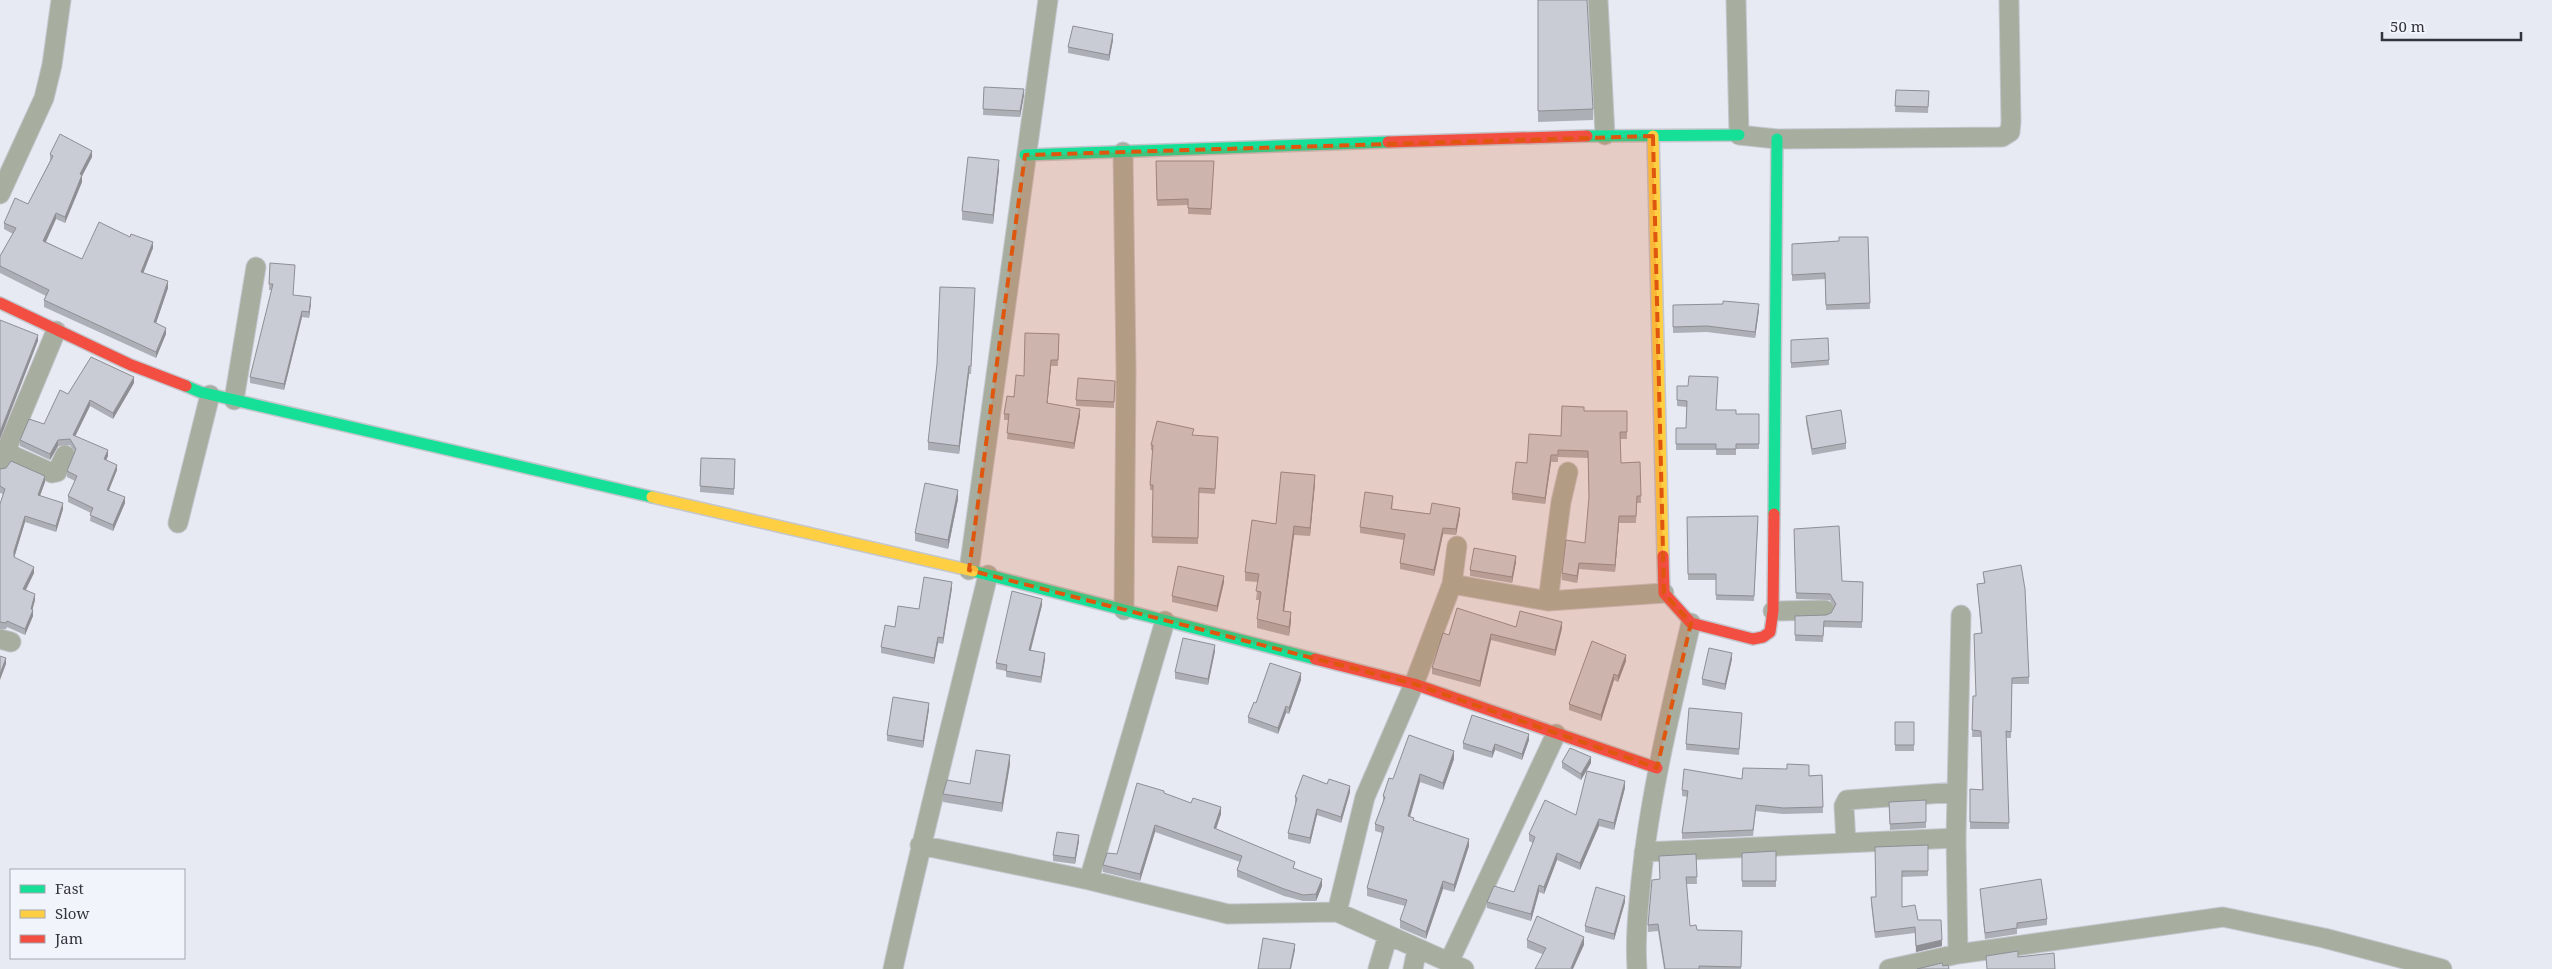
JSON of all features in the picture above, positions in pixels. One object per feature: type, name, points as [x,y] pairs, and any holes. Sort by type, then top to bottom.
[{"type":"street","points":[[0,194],[44,98],[52,65],[61,0]]},
{"type":"street","points":[[969,570],[1025,155],[1048,0]]},
{"type":"street","points":[[1598,0],[1605,135]]},
{"type":"street","points":[[1736,0],[1739,135]]},
{"type":"street","points":[[1025,155],[1605,135],[1739,135],[1778,139],[2002,137],[2010,132],[2011,122],[2009,0]]},
{"type":"street","points":[[1653,136],[1664,593],[1691,623],[1753,639],[1763,637],[1770,632],[1773,611],[1778,139]]},
{"type":"street","points":[[1123,152],[1126,370],[1124,610]]},
{"type":"street","points":[[234,400],[256,267]]},
{"type":"street","points":[[0,303],[131,365],[210,395],[969,570],[1414,684],[1658,768]]},
{"type":"street","points":[[56,331],[3,459],[52,473],[57,472],[65,455]]},
{"type":"street","points":[[178,523],[210,395]]},
{"type":"street","points":[[1548,601],[1561,502],[1568,472]]},
{"type":"street","points":[[1337,912],[1365,797],[1414,684],[1452,584],[1458,546]]},
{"type":"street","points":[[894,969],[920,845],[932,807],[988,575]]},
{"type":"street","points":[[1452,584],[1548,601],[1664,593]]},
{"type":"street","points":[[1773,611],[1825,610]]},
{"type":"street","points":[[1958,954],[1956,838],[1961,615]]},
{"type":"street","points":[[1088,880],[1166,621]]},
{"type":"street","points":[[1637,969],[1636,929],[1644,852],[1658,768],[1691,623]]},
{"type":"street","points":[[920,845],[1088,880],[1228,914],[1337,912],[1417,949],[1457,965],[1556,734]]},
{"type":"street","points":[[1846,843],[1844,806],[1846,800],[1957,792]]},
{"type":"street","points":[[1644,852],[1956,838]]},
{"type":"street","points":[[1889,969],[1958,954],[2224,917],[2324,938],[2442,969]]},
{"type":"street","points":[[1378,969],[1388,935]]},
{"type":"street","points":[[1413,969],[1417,949]]},
{"type":"highlighted area","points":[[1653,136],[1664,593],[1691,623],[1657,768],[1414,684],[969,570],[1025,155]]},
{"type":"building","points":[[1538,0],[1587,0],[1593,109],[1538,111]]},
{"type":"building","points":[[1073,26],[1113,34],[1109,55],[1068,47]]},
{"type":"building","points":[[984,87],[1024,89],[1020,111],[983,109]]},
{"type":"building","points":[[1896,90],[1929,91],[1928,107],[1895,106]]},
{"type":"building","points":[[60,134],[92,151],[80,174],[82,175],[65,217],[56,213],[43,241],[82,259],[99,222],[130,237],[131,234],[153,242],[141,272],[168,281],[154,322],[166,328],[156,352],[44,300],[49,290],[0,266],[0,256],[16,228],[4,223],[15,198],[28,204],[53,156],[50,154]]},
{"type":"building","points":[[968,157],[999,160],[993,215],[962,211]]},
{"type":"building","points":[[1156,161],[1214,161],[1211,209],[1188,208],[1188,199],[1157,200]]},
{"type":"building","points":[[1839,237],[1868,237],[1870,303],[1826,305],[1825,273],[1792,275],[1792,244],[1839,241]]},
{"type":"building","points":[[270,263],[295,265],[293,295],[311,297],[309,312],[302,311],[284,384],[250,377],[273,284],[269,284]]},
{"type":"building","points":[[940,287],[975,288],[971,366],[969,366],[959,446],[928,442],[937,364]]},
{"type":"building","points":[[1723,301],[1759,304],[1755,332],[1707,326],[1673,327],[1673,305],[1723,304]]},
{"type":"building","points":[[0,320],[38,335],[0,432]]},
{"type":"building","points":[[1025,333],[1059,334],[1058,360],[1051,360],[1047,403],[1080,409],[1074,443],[1007,433],[1009,414],[1004,414],[1007,396],[1014,397],[1016,375],[1024,376]]},
{"type":"building","points":[[1828,338],[1829,360],[1791,363],[1791,340]]},
{"type":"building","points":[[91,357],[134,377],[113,413],[90,400],[73,435],[108,450],[104,459],[117,465],[107,490],[125,497],[113,525],[90,515],[93,508],[68,496],[77,476],[67,471],[76,449],[70,439],[58,440],[50,454],[20,440],[29,419],[44,424],[60,390],[68,394]]},
{"type":"building","points":[[1689,376],[1718,377],[1716,410],[1736,410],[1736,414],[1759,414],[1759,444],[1736,444],[1736,449],[1716,449],[1716,444],[1676,444],[1676,428],[1686,428],[1687,401],[1677,400],[1677,386],[1688,386]]},
{"type":"building","points":[[1078,378],[1115,381],[1114,402],[1076,400]]},
{"type":"building","points":[[1562,406],[1584,407],[1584,411],[1627,411],[1627,432],[1620,432],[1621,463],[1640,462],[1641,496],[1637,496],[1636,516],[1619,516],[1615,565],[1579,563],[1577,576],[1562,573],[1566,540],[1585,543],[1589,497],[1588,451],[1558,450],[1558,455],[1551,455],[1545,498],[1512,493],[1516,462],[1527,463],[1529,434],[1561,436]]},
{"type":"building","points":[[1841,410],[1846,443],[1812,449],[1806,416]]},
{"type":"building","points":[[1157,421],[1194,429],[1192,435],[1218,437],[1215,489],[1199,488],[1198,538],[1152,537],[1153,485],[1150,485],[1153,445],[1151,445]]},
{"type":"building","points":[[701,458],[735,459],[734,489],[700,486]]},
{"type":"building","points":[[11,461],[45,476],[38,495],[63,503],[56,526],[25,516],[14,551],[14,557],[34,567],[23,589],[35,594],[31,609],[33,610],[25,629],[7,621],[6,623],[0,622],[0,504],[5,489],[0,486],[0,469],[6,468]]},
{"type":"building","points":[[1281,472],[1315,475],[1310,528],[1294,526],[1283,611],[1291,612],[1289,627],[1257,619],[1261,592],[1256,591],[1259,574],[1245,572],[1252,520],[1276,524]]},
{"type":"building","points":[[925,483],[958,490],[948,540],[915,533]]},
{"type":"building","points":[[1365,492],[1393,496],[1391,509],[1430,514],[1432,503],[1460,508],[1456,529],[1443,528],[1434,570],[1400,563],[1405,534],[1360,527]]},
{"type":"building","points":[[1758,516],[1754,596],[1716,595],[1716,574],[1688,574],[1687,517]]},
{"type":"building","points":[[1839,526],[1842,581],[1863,582],[1862,622],[1824,621],[1823,636],[1795,635],[1795,616],[1826,615],[1831,613],[1836,604],[1830,594],[1796,593],[1794,529]]},
{"type":"building","points":[[1474,548],[1516,556],[1512,577],[1470,570]]},
{"type":"building","points":[[2021,565],[2025,589],[2029,677],[2012,678],[2011,732],[2006,731],[2009,823],[1970,822],[1970,789],[1983,790],[1981,731],[1972,730],[1973,696],[1976,696],[1974,634],[1982,633],[1977,584],[1985,583],[1983,572]]},
{"type":"building","points":[[1178,566],[1224,576],[1217,606],[1172,596]]},
{"type":"building","points":[[924,577],[952,582],[943,638],[938,637],[934,658],[881,647],[885,625],[895,627],[898,606],[919,609]]},
{"type":"building","points":[[1012,591],[1042,599],[1029,650],[1045,653],[1041,677],[1006,671],[1007,665],[996,663]]},
{"type":"building","points":[[1457,608],[1516,627],[1520,611],[1562,622],[1555,650],[1491,634],[1480,681],[1432,668],[1443,633],[1449,635]]},
{"type":"building","points":[[1183,638],[1215,645],[1208,679],[1175,672]]},
{"type":"building","points":[[1592,641],[1626,655],[1618,676],[1614,674],[1601,715],[1569,704]]},
{"type":"building","points":[[1709,648],[1732,653],[1725,684],[1702,679]]},
{"type":"building","points":[[0,656],[6,658],[0,674]]},
{"type":"building","points":[[1270,663],[1301,673],[1289,708],[1286,706],[1278,728],[1248,717],[1254,702],[1256,703]]},
{"type":"building","points":[[893,697],[929,703],[923,741],[887,735]]},
{"type":"building","points":[[1689,708],[1742,713],[1739,749],[1686,744]]},
{"type":"building","points":[[1472,715],[1529,734],[1522,754],[1495,744],[1492,752],[1463,743]]},
{"type":"building","points":[[1895,722],[1914,722],[1914,745],[1895,745]]},
{"type":"building","points":[[1409,735],[1454,751],[1443,783],[1420,774],[1408,816],[1414,818],[1413,820],[1469,839],[1454,885],[1443,881],[1426,932],[1400,920],[1407,900],[1367,888],[1384,827],[1375,824],[1385,797],[1383,796],[1389,778],[1393,779]]},
{"type":"building","points":[[1570,748],[1591,757],[1581,774],[1562,762]]},
{"type":"building","points":[[976,750],[1010,755],[1002,803],[943,794],[947,780],[970,784]]},
{"type":"building","points":[[1787,764],[1809,765],[1809,776],[1822,775],[1823,807],[1783,808],[1756,805],[1753,830],[1682,833],[1688,791],[1682,790],[1684,769],[1742,779],[1743,768],[1787,769]]},
{"type":"building","points":[[1587,771],[1625,781],[1614,823],[1599,819],[1580,863],[1557,853],[1544,887],[1539,885],[1531,914],[1487,902],[1494,886],[1514,892],[1535,837],[1529,834],[1545,800],[1576,815]]},
{"type":"building","points":[[1303,775],[1327,784],[1329,779],[1350,786],[1341,817],[1317,809],[1310,838],[1288,833],[1297,798],[1295,797]]},
{"type":"building","points":[[1137,783],[1164,791],[1164,793],[1191,803],[1193,798],[1221,807],[1214,828],[1295,862],[1293,868],[1322,879],[1316,894],[1303,895],[1237,870],[1242,856],[1155,825],[1140,874],[1103,865],[1107,853],[1117,854]]},
{"type":"building","points":[[1926,800],[1926,822],[1890,824],[1889,802]]},
{"type":"building","points":[[1057,832],[1079,835],[1075,858],[1053,855]]},
{"type":"building","points":[[1928,845],[1928,871],[1902,871],[1902,907],[1915,905],[1918,920],[1941,920],[1942,940],[1916,946],[1915,927],[1875,932],[1871,897],[1876,897],[1875,847]]},
{"type":"building","points":[[1776,851],[1776,881],[1742,881],[1742,853]]},
{"type":"building","points":[[1696,854],[1697,877],[1686,877],[1690,926],[1696,925],[1697,930],[1742,931],[1741,967],[1699,966],[1699,969],[1665,969],[1658,924],[1648,925],[1652,880],[1660,879],[1659,856]]},
{"type":"building","points":[[2041,879],[2047,919],[2017,923],[2017,928],[1985,933],[1980,889]]},
{"type":"building","points":[[1596,887],[1625,896],[1614,934],[1585,926]]},
{"type":"building","points":[[1537,916],[1584,937],[1571,968],[1573,969],[1535,969],[1546,948],[1527,940]]},
{"type":"building","points":[[1263,938],[1295,944],[1290,969],[1258,969]]},
{"type":"building","points":[[2018,951],[2018,957],[2054,953],[2055,969],[1987,969],[1986,956]]},
{"type":"building","points":[[1942,963],[1943,966],[1948,965],[1949,969],[1917,969]]},
{"type":"traffic: fast","points":[[1587,136],[1739,135]]},
{"type":"traffic: fast","points":[[1774,514],[1777,139]]},
{"type":"traffic: fast","points":[[1025,155],[1388,142]]},
{"type":"traffic: fast","points":[[186,386],[200,392],[652,497]]},
{"type":"traffic: fast","points":[[973,571],[1315,659]]},
{"type":"traffic: slow","points":[[1653,136],[1663,556]]},
{"type":"traffic: slow","points":[[652,497],[973,571]]},
{"type":"traffic: jam","points":[[1388,142],[1587,136]]},
{"type":"traffic: jam","points":[[0,303],[131,365],[186,386]]},
{"type":"traffic: jam","points":[[1663,556],[1664,593],[1691,623],[1753,639],[1763,637],[1770,632],[1773,611],[1774,514]]},
{"type":"traffic: jam","points":[[1315,659],[1414,684],[1657,768]]}]
